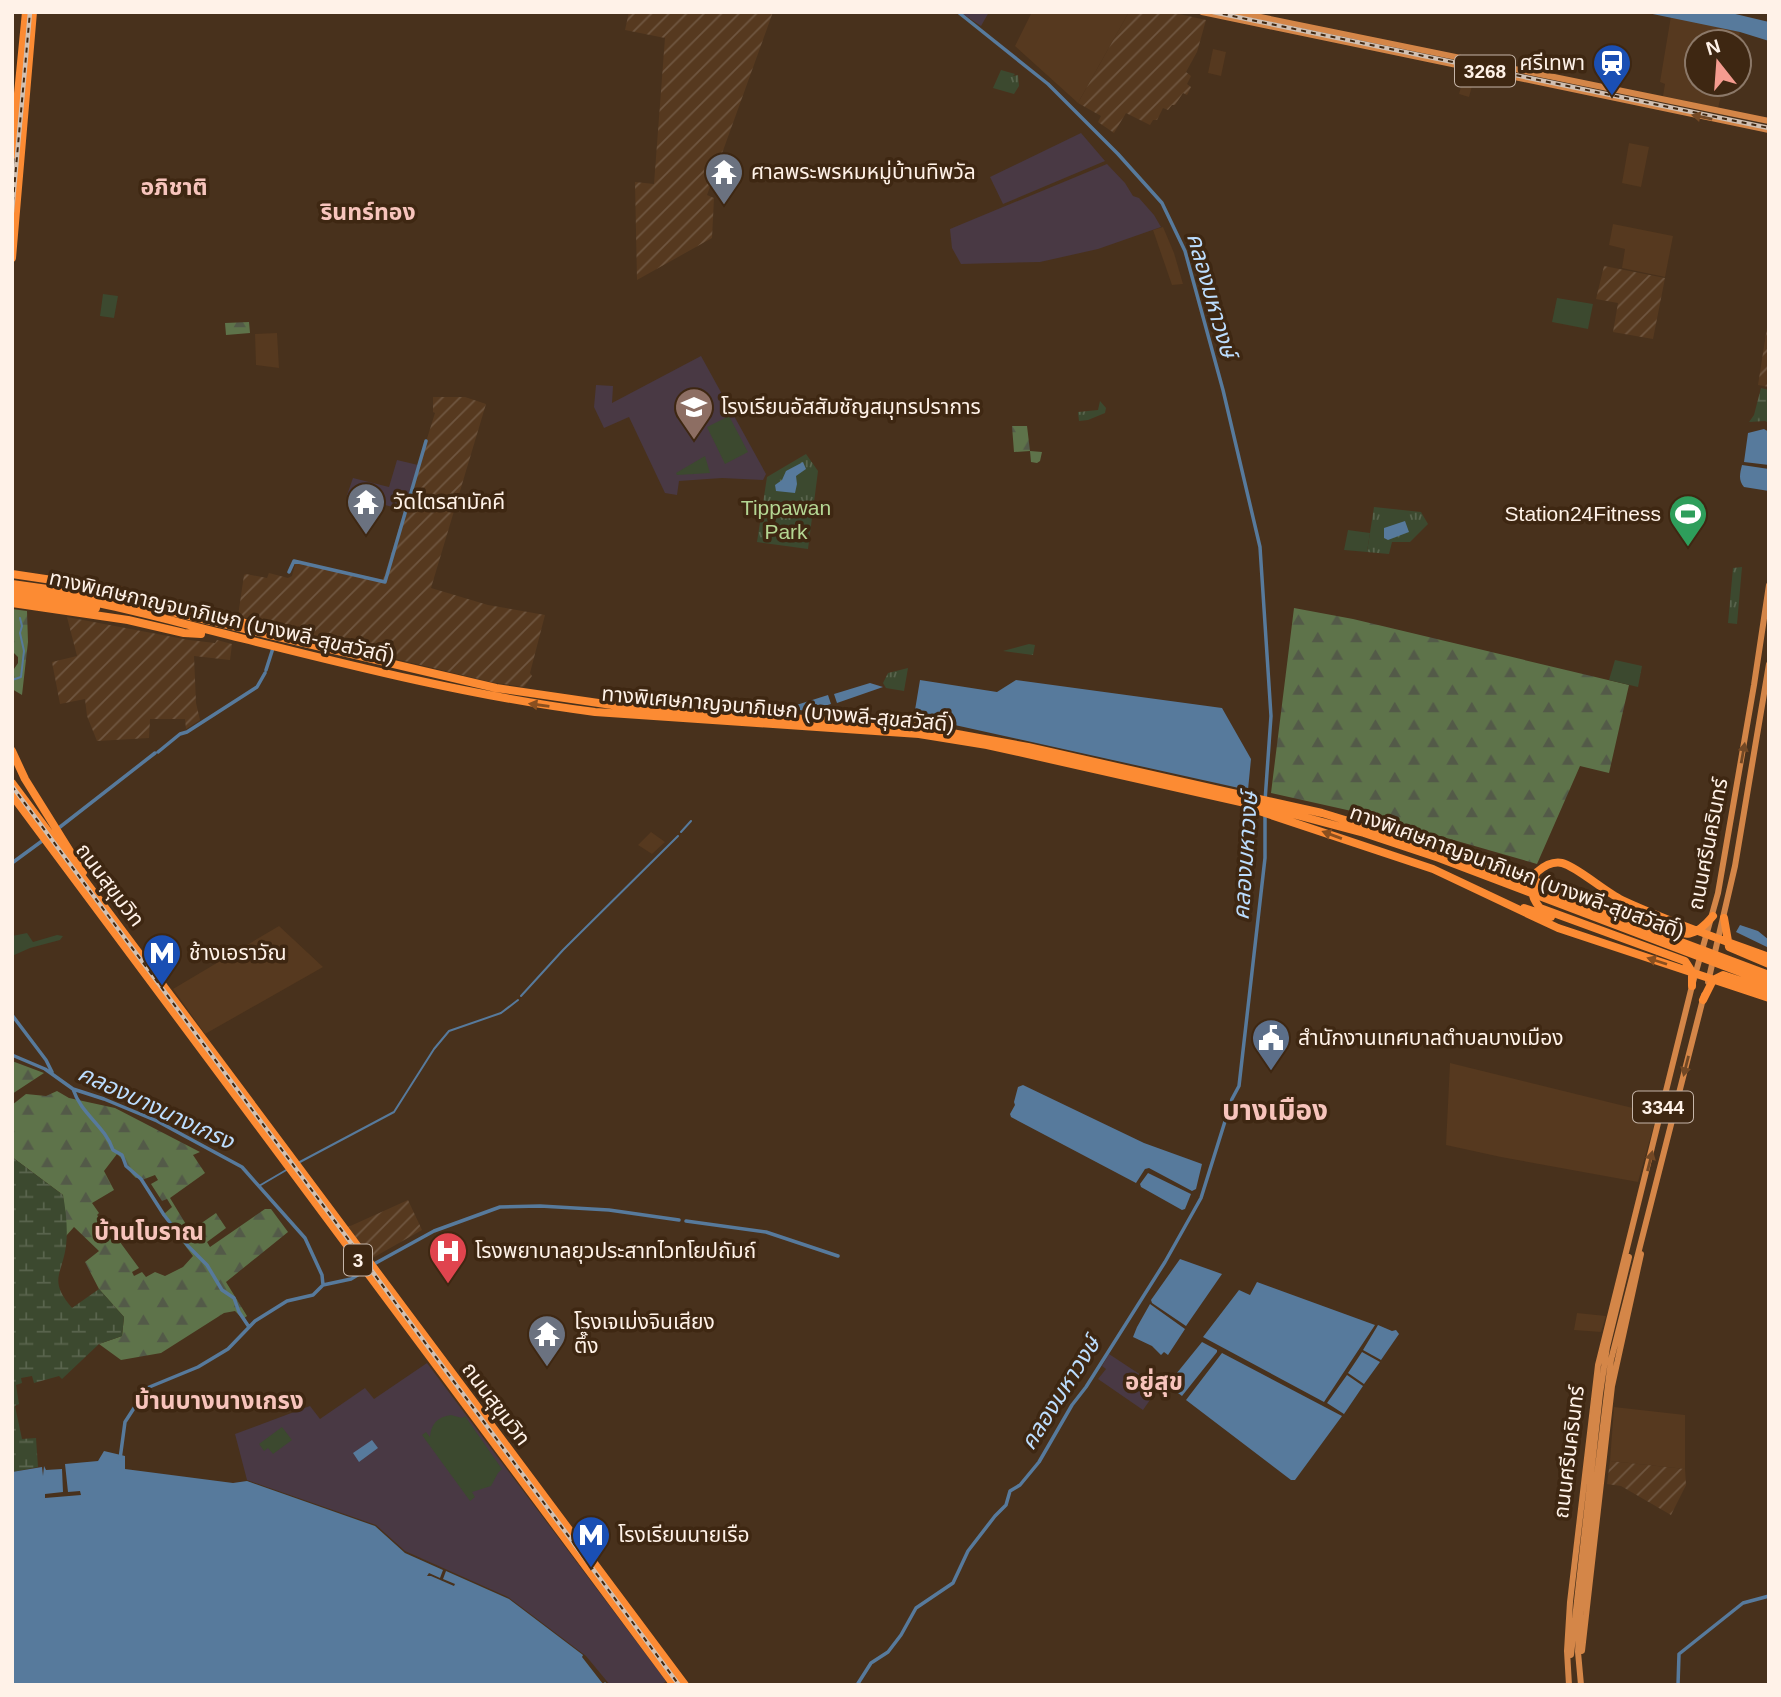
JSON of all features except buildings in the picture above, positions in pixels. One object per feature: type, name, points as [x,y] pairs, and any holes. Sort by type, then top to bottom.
[{"type":"highway","points":[[12,258],[26,12]]},
{"type":"highway","points":[[12,155],[33,12]]},
{"type":"highway","points":[[12,574],[51,578],[166,601],[278,633],[319,652]]},
{"type":"highway","points":[[12,582],[166,601]]},
{"type":"highway","points":[[12,582],[93,591]]},
{"type":"highway","name":"ทางพิเศษกาญจนาภิเษก (บางพลี-สุขสวัสดิ์)","points":[[12,582],[111,598],[466,691],[545,706],[596,712],[919,734],[987,745],[1321,820],[1402,845],[1769,983]]},
{"type":"highway","name":"ทางพิเศษกาญจนาภิเษก (บางพลี-สุขสวัสดิ์)","points":[[12,590],[111,606],[496,688],[619,706],[886,723],[967,734],[1322,813],[1404,838],[1769,972]]},
{"type":"highway","points":[[12,597],[112,611],[276,652],[319,652]]},
{"type":"highway","points":[[12,603],[201,634]]},
{"type":"highway","points":[[12,751],[25,779],[74,855],[89,887]]},
{"type":"highway","points":[[12,758],[37,804],[89,887]]},
{"type":"highway","name":"ถนนสุขุมวิท","points":[[12,783],[89,887],[96,901]]},
{"type":"highway","name":"ถนนสุขุมวิท","points":[[12,795],[96,901],[554,1516],[685,1685]]},
{"type":"highway","points":[[1235,801],[1248,808],[1457,879],[1527,916],[1558,928],[1769,998]]},
{"type":"highway","points":[[1322,813],[1369,822],[1469,856],[1769,972]]},
{"type":"highway","points":[[1372,848],[1387,848],[1459,875],[1521,908],[1599,928]]},
{"type":"highway","points":[[1469,856],[1515,868],[1685,934],[1696,933],[1713,916]]},
{"type":"highway","points":[[1692,986],[1692,972],[1685,961],[1599,928],[1545,911],[1533,897],[1533,878],[1544,866],[1562,863],[1604,891],[1641,909],[1769,957]]},
{"type":"highway","points":[[1728,919],[1729,947],[1769,964]]},
{"type":"highway","points":[[1703,1000],[1713,981],[1723,975],[1769,990]]},
{"type":"highway","name":"ถนนสุขุมวิท","points":[[554,1516],[674,1685]]},
{"type":"main road","name":"3268","points":[[1202,12],[1769,130]]},
{"type":"main road","name":"3268","points":[[1236,12],[1769,121]]},
{"type":"main road","name":"ถนนศรีนครินทร์","points":[[1570,1685],[1568,1616],[1588,1437],[1603,1341],[1634,1228],[1692,986],[1713,916],[1746,738],[1769,585]]},
{"type":"main road","name":"ถนนศรีนครินทร์","points":[[1606,1370],[1645,1231],[1703,1000],[1728,919],[1769,664]]},
{"type":"main road","name":"ถนนศรีนครินทร์","points":[[1570,1685],[1573,1625],[1606,1370],[1634,1228]]},
{"type":"main road","name":"ถนนศรีนครินทร์","points":[[1582,1685],[1585,1620],[1605,1438],[1617,1359],[1645,1231]]},
{"type":"main road","points":[[1588,1437],[1591,1443],[1596,1445],[1605,1438]]},
{"type":"main road","points":[[1583,1480],[1594,1474],[1600,1482]]},
{"type":"main road","name":"ถนนศรีนครินทร์","points":[[1582,1685],[1579,1626],[1585,1544]]},
{"type":"shaded area","points":[[629,12],[773,12],[707,195],[714,198],[712,238],[637,280],[635,182],[654,184],[665,38],[625,30]]},
{"type":"shaded area","points":[[960,12],[989,12],[981,26]]},
{"type":"shaded area","points":[[1032,12],[1129,12],[1078,103],[1015,46]]},
{"type":"shaded area","points":[[1129,12],[1170,12],[1206,20],[1197,52],[1186,72],[1191,76],[1187,84],[1191,87],[1187,95],[1183,93],[1168,110],[1163,108],[1157,120],[1153,120],[1150,125],[1126,113],[1114,133],[1098,122],[1101,116],[1078,103]]},
{"type":"shaded area","points":[[1671,16],[1723,28],[1683,28],[1683,98],[1720,98],[1718,108],[1663,96],[1665,84],[1660,82]]},
{"type":"shaded area","points":[[1213,49],[1226,52],[1221,76],[1208,73]]},
{"type":"shaded area","points":[[1465,72],[1475,75],[1469,97],[1459,94]]},
{"type":"shaded area","points":[[1081,133],[1105,161],[1003,204],[990,177]]},
{"type":"shaded area","points":[[1629,143],[1649,147],[1641,187],[1622,183]]},
{"type":"shaded area","points":[[1107,164],[1133,196],[1139,198],[1154,215],[1161,227],[1098,249],[1040,262],[961,264],[952,248],[950,229]]},
{"type":"shaded area","points":[[1613,224],[1673,236],[1665,277],[1622,268],[1625,249],[1609,245]]},
{"type":"shaded area","points":[[1163,227],[1183,284],[1172,285],[1153,230]]},
{"type":"shaded area","points":[[1604,266],[1665,278],[1653,339],[1613,332],[1618,303],[1596,299]]},
{"type":"shaded area","points":[[1769,315],[1769,387],[1758,385]]},
{"type":"shaded area","points":[[277,333],[279,368],[256,365],[255,334]]},
{"type":"shaded area","name":"โรงเรียนอัสสัมชัญสมุทรปราการ","points":[[701,356],[766,474],[763,480],[722,478],[679,481],[677,495],[665,493],[629,417],[604,428],[594,407],[596,385],[613,386],[612,403]]},
{"type":"shaded area","points":[[433,397],[465,397],[486,404],[431,588],[488,605],[545,615],[530,673],[532,676],[524,687],[491,682],[359,650],[297,630],[238,616],[244,575],[267,578],[269,573],[288,578],[292,576],[296,561],[383,580],[435,413]]},
{"type":"shaded area","points":[[397,460],[418,465],[404,510],[347,495],[353,478],[389,487]]},
{"type":"shaded area","points":[[67,617],[189,640],[215,643],[217,640],[232,644],[230,660],[194,656],[196,703],[200,720],[186,729],[185,719],[150,719],[149,738],[97,741],[87,716],[85,699],[60,704],[52,662],[77,656]]},
{"type":"shaded area","points":[[651,832],[665,842],[652,854],[638,845]]},
{"type":"shaded area","points":[[279,926],[323,967],[205,1034],[173,989]]},
{"type":"shaded area","points":[[1450,1063],[1657,1114],[1638,1182],[1446,1145]]},
{"type":"shaded area","points":[[408,1200],[422,1230],[369,1260],[346,1228]]},
{"type":"shaded area","points":[[1577,1313],[1606,1316],[1601,1332],[1574,1330]]},
{"type":"shaded area","points":[[1109,1354],[1159,1387],[1143,1410],[1098,1379],[1106,1369],[1102,1366]]},
{"type":"shaded area","name":"โรงเรียนนายเรือ","points":[[427,1363],[666,1681],[661,1685],[610,1685],[586,1656],[508,1597],[405,1551],[376,1525],[247,1480],[235,1434],[310,1406],[320,1419],[365,1388],[374,1399]]},
{"type":"shaded area","points":[[1614,1407],[1685,1415],[1685,1469],[1610,1461]]},
{"type":"shaded area","points":[[1610,1461],[1685,1469],[1686,1485],[1671,1515],[1621,1486],[1607,1484]]},
{"type":"green space","points":[[1001,70],[1015,74],[1013,76],[1018,75],[1019,86],[1014,94],[993,88]]},
{"type":"green space","points":[[103,294],[118,296],[114,318],[100,316]]},
{"type":"green space","points":[[1557,298],[1593,304],[1588,329],[1552,322]]},
{"type":"green space","points":[[249,322],[250,333],[226,335],[225,323]]},
{"type":"green space","points":[[1761,388],[1769,390],[1769,423],[1749,422],[1754,415]]},
{"type":"green space","points":[[1100,401],[1106,408],[1105,413],[1079,421],[1078,412],[1098,410]]},
{"type":"green space","points":[[729,416],[748,452],[725,464],[707,427]]},
{"type":"green space","points":[[1012,426],[1027,426],[1030,451],[1014,452]]},
{"type":"green space","points":[[1030,451],[1042,452],[1040,461],[1031,462]]},
{"type":"green space","name":"Tippawan Park","points":[[806,454],[818,471],[808,549],[757,542],[767,477]]},
{"type":"green space","points":[[705,456],[710,473],[677,475],[676,473]]},
{"type":"green space","points":[[1374,507],[1421,512],[1428,524],[1410,542],[1392,542],[1389,554],[1367,552]]},
{"type":"green space","points":[[1348,530],[1370,533],[1367,552],[1344,550]]},
{"type":"green space","points":[[1742,567],[1737,624],[1728,623],[1733,568]]},
{"type":"green space","points":[[1294,608],[1353,619],[1629,685],[1609,773],[1580,766],[1537,864],[1356,812],[1271,793]]},
{"type":"green space","points":[[12,609],[27,611],[28,642],[22,695],[12,689],[12,672],[18,663],[18,657],[12,651]]},
{"type":"green space","points":[[1035,645],[1033,655],[1003,651]]},
{"type":"green space","points":[[1615,660],[1642,666],[1638,687],[1609,680]]},
{"type":"green space","points":[[908,668],[904,691],[886,688],[883,683],[888,673]]},
{"type":"green space","points":[[27,933],[33,942],[57,935],[63,936],[60,940],[12,956],[12,936]]},
{"type":"green space","points":[[12,1061],[44,1073],[12,1094]]},
{"type":"green space","points":[[57,1091],[69,1098],[115,1108],[200,1152],[193,1155],[205,1173],[170,1198],[190,1231],[216,1213],[226,1228],[207,1242],[210,1247],[265,1209],[271,1209],[288,1232],[226,1282],[247,1316],[243,1319],[235,1311],[224,1313],[161,1353],[121,1360],[99,1344],[122,1336],[124,1317],[99,1289],[85,1262],[99,1251],[74,1227],[66,1236],[63,1195],[12,1157],[12,1105],[26,1094],[46,1096]],"holes":[[[117,1154],[136,1178],[142,1180],[155,1175],[158,1180],[151,1184],[162,1201],[167,1199],[172,1207],[164,1214],[193,1256],[183,1267],[165,1276],[155,1272],[146,1277],[142,1272],[134,1276],[132,1272],[139,1268],[117,1238],[111,1240],[107,1233],[108,1226],[97,1215],[99,1213],[92,1203],[114,1190],[104,1171]]]},
{"type":"green space","points":[[12,1157],[63,1195],[67,1240],[58,1277],[60,1291],[72,1308],[99,1289],[124,1317],[122,1336],[99,1344],[62,1379],[59,1376],[34,1383],[32,1376],[21,1378],[22,1383],[16,1385],[19,1404],[15,1406],[22,1439],[36,1438],[38,1467],[12,1472]]},
{"type":"green space","points":[[451,1415],[462,1418],[465,1416],[502,1469],[491,1486],[472,1492],[475,1497],[470,1501],[422,1435],[426,1432],[430,1437],[436,1422]]},
{"type":"green space","points":[[282,1427],[292,1440],[273,1454],[268,1448],[264,1451],[259,1444]]},
{"type":"water","points":[[1643,12],[1727,12],[1769,22],[1769,41],[1753,36],[1753,28],[1721,28]]},
{"type":"water","points":[[1764,429],[1769,432],[1769,465],[1744,462],[1748,433]]},
{"type":"water","points":[[803,462],[806,469],[796,476],[795,493],[776,491],[775,485],[782,480],[786,471]]},
{"type":"water","points":[[1742,465],[1769,469],[1769,491],[1744,487],[1740,479]]},
{"type":"water","points":[[1405,521],[1409,532],[1388,540],[1384,538],[1384,528]]},
{"type":"water","points":[[920,680],[997,692],[1016,680],[1222,708],[1251,759],[1248,790],[914,716]]},
{"type":"water","points":[[870,683],[883,687],[837,703],[834,694]]},
{"type":"water","points":[[828,695],[831,704],[806,711],[787,708]]},
{"type":"water","points":[[1740,925],[1758,931],[1769,940],[1769,948],[1736,932]]},
{"type":"water","points":[[1023,1085],[1144,1143],[1202,1164],[1196,1189],[1192,1191],[1149,1168],[1145,1169],[1136,1183],[1011,1117],[1018,1087]]},
{"type":"water","points":[[1252,1108],[1279,1113],[1277,1120],[1251,1113]]},
{"type":"water","points":[[1148,1173],[1191,1194],[1185,1209],[1182,1210],[1141,1187],[1140,1184]]},
{"type":"water","points":[[1180,1259],[1222,1274],[1186,1326],[1151,1300]]},
{"type":"water","points":[[1257,1282],[1375,1325],[1324,1402],[1203,1337],[1239,1290],[1250,1295]]},
{"type":"water","points":[[1150,1304],[1185,1329],[1168,1355],[1164,1352],[1161,1355],[1152,1346],[1133,1337]]},
{"type":"water","points":[[1378,1325],[1396,1330],[1399,1334],[1381,1360],[1363,1350]]},
{"type":"water","points":[[1202,1342],[1217,1352],[1182,1396],[1178,1393],[1181,1387],[1172,1379]]},
{"type":"water","points":[[1362,1352],[1380,1362],[1364,1384],[1348,1373]]},
{"type":"water","points":[[1222,1353],[1342,1416],[1295,1480],[1291,1480],[1186,1400]]},
{"type":"water","points":[[1347,1375],[1363,1386],[1344,1414],[1327,1403]]},
{"type":"water","points":[[372,1440],[378,1448],[359,1462],[353,1453]]},
{"type":"water","points":[[104,1451],[125,1456],[125,1469],[233,1483],[247,1481],[375,1526],[405,1553],[443,1570],[440,1578],[429,1573],[427,1576],[454,1586],[455,1584],[443,1579],[446,1571],[509,1599],[583,1655],[603,1684],[605,1682],[608,1685],[12,1685],[12,1472],[42,1467],[43,1476],[44,1466],[46,1470],[62,1469],[63,1492],[45,1494],[45,1498],[81,1495],[80,1491],[68,1492],[65,1464],[98,1461]]},
{"type":"waterway","name":"คลองมหาวงษ์","points":[[958,12],[1048,84],[1118,154],[1162,203],[1185,251],[1223,390],[1260,547],[1271,716],[1265,801]]},
{"type":"waterway","points":[[289,572],[294,561],[385,582],[426,441]]},
{"type":"waterway","points":[[12,680],[21,677],[24,651],[20,618]]},
{"type":"waterway","points":[[266,670],[274,645]]},
{"type":"waterway","points":[[158,752],[180,734],[257,687],[265,673]]},
{"type":"waterway","points":[[60,827],[155,753]]},
{"type":"waterway","name":"คลองมหาวงษ์","points":[[857,1685],[871,1663],[888,1652],[916,1608],[953,1583],[968,1551],[1006,1505],[1010,1491],[1020,1485],[1039,1462],[1072,1405],[1165,1262],[1201,1198],[1232,1099],[1239,1086],[1265,858],[1265,815]]},
{"type":"waterway","points":[[681,832],[691,821]]},
{"type":"waterway","points":[[521,996],[563,950],[678,836]]},
{"type":"waterway","points":[[12,863],[42,841]]},
{"type":"waterway","points":[[298,1163],[394,1112],[434,1049],[449,1031],[501,1013],[518,1000]]},
{"type":"waterway","points":[[12,1015],[52,1072]]},
{"type":"waterway","name":"คลองบางนางเกรง","points":[[12,1055],[45,1069],[73,1089],[157,1121],[242,1167],[305,1238],[322,1275],[323,1285],[313,1295],[287,1301],[255,1321],[228,1349],[198,1367],[147,1388],[125,1422],[120,1459]]},
{"type":"waterway","points":[[73,1089],[113,1150],[122,1155],[126,1166],[141,1179],[164,1215],[207,1265],[222,1290],[234,1298],[249,1327]]},
{"type":"waterway","points":[[259,1186],[288,1169]]},
{"type":"waterway","points":[[374,1264],[434,1231],[500,1207],[540,1206],[609,1210],[679,1220]]},
{"type":"waterway","points":[[686,1221],[766,1232],[838,1256]]},
{"type":"waterway","points":[[323,1285],[351,1279],[361,1273]]},
{"type":"waterway","points":[[1678,1685],[1679,1654],[1743,1603],[1769,1596]]},
{"type":"railway","points":[[12,212],[30,12]]},
{"type":"railway","points":[[1213,12],[1769,128]]},
{"type":"railway","points":[[12,786],[679,1685]]},
{"type":"place","name":"ศรีเทพา","points":[[1612,97]]},
{"type":"place","name":"ศาลพระพรหมหมู่บ้านทิพวัล","points":[[724,206]]},
{"type":"place","name":"โรงเรียนอัสสัมชัญสมุทรปราการ","points":[[694,441]]},
{"type":"place","name":"วัดไตรสามัคคี","points":[[366,536]]},
{"type":"place","name":"Station24Fitness","points":[[1688,548]]},
{"type":"place","name":"ช้างเอราวัณ","points":[[162,987]]},
{"type":"place","name":"สำนักงานเทศบาลตำบลบางเมือง","points":[[1271,1072]]},
{"type":"place","name":"โรงพยาบาลยุวประสาทไวทโยปถัมถ์","points":[[448,1285]]},
{"type":"place","name":"โรงเจเม่งจินเสียง ตึ๊ง","points":[[547,1368]]},
{"type":"place","name":"โรงเรียนนายเรือ","points":[[591,1569]]},
{"type":"district","name":"อภิชาติ","points":[[174,187]]},
{"type":"district","name":"รินทร์ทอง","points":[[368,212]]},
{"type":"district","name":"บางเมือง","points":[[1275,1110]]},
{"type":"district","name":"บ้านโบราณ","points":[[149,1232]]},
{"type":"district","name":"อยู่สุข","points":[[1154,1382]]},
{"type":"district","name":"บ้านบางนางเกรง","points":[[219,1401]]}]
